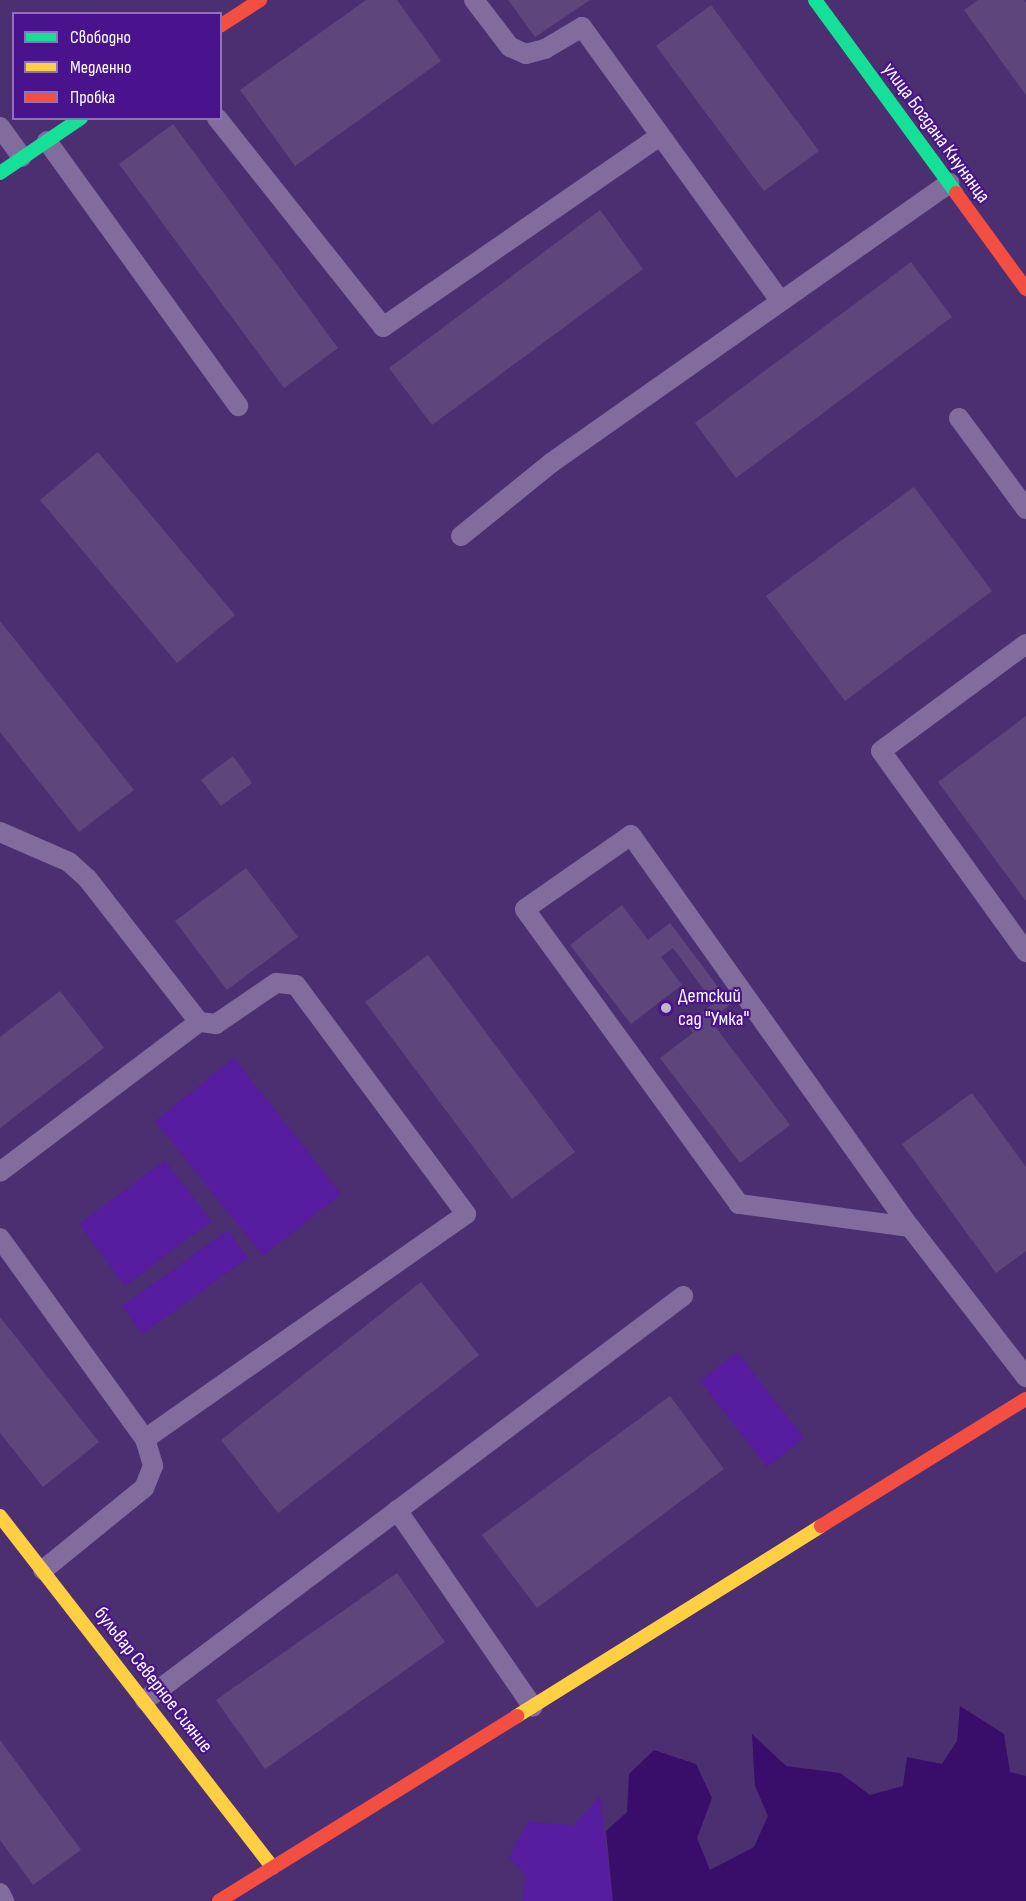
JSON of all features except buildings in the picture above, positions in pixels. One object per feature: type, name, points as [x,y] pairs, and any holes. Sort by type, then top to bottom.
[{"type":"street","points":[[222,25],[260,0]]},
{"type":"street","name":"улица Богдана Кнунянца","points":[[815,0],[1026,289]]},
{"type":"street","points":[[0,173],[78,120]]},
{"type":"street","points":[[219,1901],[1026,1399]]},
{"type":"street","name":"бульвар Северное Сияние","points":[[0,1516],[145,1700],[273,1868]]},
{"type":"lane","points":[[474,0],[510,47],[526,54],[545,49],[582,27],[780,301]]},
{"type":"lane","points":[[220,120],[383,327],[660,136]]},
{"type":"lane","points":[[0,127],[22,157]]},
{"type":"lane","points":[[48,141],[238,406]]},
{"type":"lane","points":[[461,536],[551,463],[949,183]]},
{"type":"lane","points":[[959,418],[1026,509]]},
{"type":"lane","points":[[1026,644],[881,751],[1026,952]]},
{"type":"lane","points":[[0,832],[69,862],[87,878],[199,1022]]},
{"type":"lane","points":[[910,1227],[739,1204],[525,909],[631,835],[910,1227],[1026,1377]]},
{"type":"lane","points":[[0,1172],[199,1022],[216,1024],[276,983],[296,985],[466,1214],[145,1439]]},
{"type":"lane","points":[[0,1238],[145,1439],[153,1466],[144,1488],[43,1570]]},
{"type":"lane","points":[[145,1700],[683,1296]]},
{"type":"lane","points":[[397,1510],[533,1707]]},
{"type":"lane","points":[[0,1893],[4,1901]]},
{"type":"shaded area","points":[[234,1058],[341,1194],[263,1256],[155,1121]]},
{"type":"shaded area","points":[[165,1160],[211,1221],[125,1286],[79,1224]]},
{"type":"shaded area","points":[[228,1230],[248,1258],[142,1334],[122,1306]]},
{"type":"shaded area","points":[[737,1352],[804,1438],[767,1467],[700,1381]]},
{"type":"shaded area","points":[[960,1706],[1004,1734],[1010,1772],[1026,1776],[1026,1901],[613,1901],[606,1831],[627,1812],[629,1774],[654,1750],[696,1764],[712,1798],[697,1838],[710,1870],[754,1847],[768,1816],[755,1786],[752,1734],[786,1766],[840,1773],[870,1795],[903,1786],[907,1757],[942,1764],[957,1741]]},
{"type":"shaded area","points":[[600,1796],[613,1901],[522,1901],[526,1876],[509,1857],[528,1822],[574,1825]]},
{"type":"traffic: fast","points":[[815,0],[956,193]]},
{"type":"traffic: fast","points":[[0,173],[78,120]]},
{"type":"traffic: slow","points":[[0,1516],[273,1868]]},
{"type":"traffic: slow","points":[[517,1716],[821,1526]]},
{"type":"traffic: jam","points":[[222,25],[260,0]]},
{"type":"traffic: jam","points":[[956,193],[1026,289]]},
{"type":"traffic: jam","points":[[821,1526],[1026,1399]]},
{"type":"traffic: jam","points":[[219,1901],[517,1716]]},
{"type":"place","name":"Детский сад \"Умка\"","points":[[666,1008]]}]
